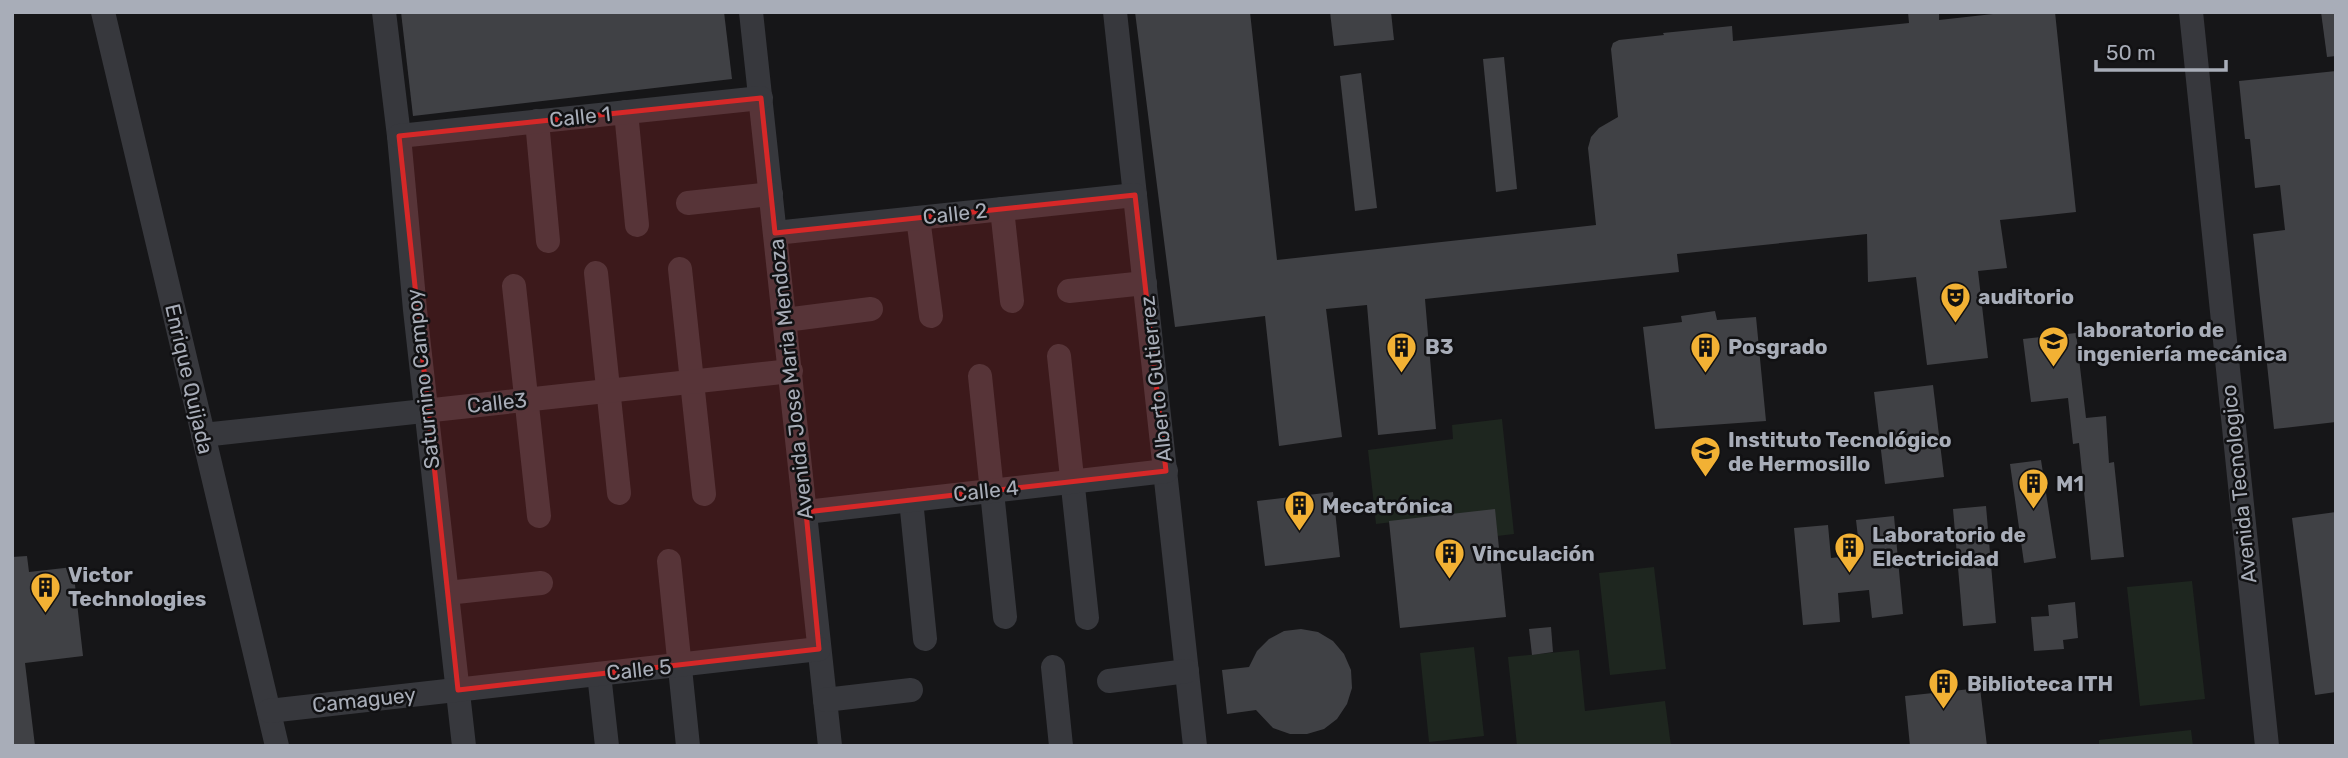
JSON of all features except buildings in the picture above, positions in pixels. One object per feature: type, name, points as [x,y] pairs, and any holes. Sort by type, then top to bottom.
[{"type":"street","name":"Enrique Quijada","points":[[103,12],[277,746]]},
{"type":"street","name":"Saturnino Campoy","points":[[384,12],[464,746]]},
{"type":"street","name":"Avenida Jose Maria Mendoza","points":[[751,12],[830,746]]},
{"type":"street","name":"Alberto Gutierrez","points":[[1115,12],[1195,746]]},
{"type":"street","name":"Avenida Tecnologico","points":[[2191,12],[2267,746]]},
{"type":"street","name":"Calle 1","points":[[399,136],[761,98]]},
{"type":"street","points":[[626,112],[637,225]]},
{"type":"street","points":[[537,121],[548,242]]},
{"type":"street","points":[[688,203],[771,194]]},
{"type":"street","name":"Calle 2","points":[[775,233],[1135,195]]},
{"type":"street","points":[[1002,209],[1012,301]]},
{"type":"street","points":[[918,218],[931,316]]},
{"type":"street","points":[[680,270],[704,494]]},
{"type":"street","points":[[596,273],[619,493]]},
{"type":"street","points":[[1069,291],[1145,283]]},
{"type":"street","points":[[514,286],[539,516]]},
{"type":"street","points":[[785,320],[870,309]]},
{"type":"street","points":[[1059,356],[1087,618]]},
{"type":"street","name":"Calle3","points":[[203,435],[790,371]]},
{"type":"street","points":[[980,376],[1005,617]]},
{"type":"street","name":"Calle 4","points":[[806,512],[1166,471]]},
{"type":"street","points":[[911,500],[925,639]]},
{"type":"street","points":[[669,561],[688,746]]},
{"type":"street","points":[[447,593],[541,583]]},
{"type":"street","name":"Calle 5","points":[[458,690],[819,649]]},
{"type":"street","points":[[1053,667],[1061,746]]},
{"type":"street","points":[[1109,681],[1187,671]]},
{"type":"street","points":[[599,674],[607,746]]},
{"type":"street","name":"Camaguey","points":[[269,711],[458,690]]},
{"type":"street","points":[[825,700],[911,690]]},
{"type":"highlighted area","points":[[761,98],[775,233],[1135,195],[1166,471],[806,512],[819,649],[458,690],[399,136]]},
{"type":"shaded area","points":[[1502,419],[1514,534],[1497,536],[1494,510],[1376,524],[1368,450],[1453,439],[1452,425]]},
{"type":"shaded area","points":[[1654,567],[1666,669],[1610,675],[1599,573]]},
{"type":"shaded area","points":[[2192,581],[2205,699],[2140,706],[2127,587]]},
{"type":"shaded area","points":[[1474,647],[1484,736],[1429,742],[1420,653]]},
{"type":"shaded area","points":[[1579,650],[1585,711],[1665,701],[1671,746],[1517,746],[1508,657]]},
{"type":"shaded area","points":[[2191,730],[2193,746],[2099,746],[2099,740]]},
{"type":"place","name":"auditorio","points":[[1955,324]]},
{"type":"place","name":"laboratorio de ingeniería mecánica","points":[[2054,369]]},
{"type":"place","name":"B3","points":[[1402,374]]},
{"type":"place","name":"Posgrado","points":[[1705,374]]},
{"type":"place","name":"Instituto Tecnológico de Hermosillo","points":[[1705,479]]},
{"type":"place","name":"M1","points":[[2033,511]]},
{"type":"place","name":"Mecatrónica","points":[[1299,533]]},
{"type":"place","name":"Laboratorio de Electricidad","points":[[1849,574]]},
{"type":"place","name":"Vinculación","points":[[1449,581]]},
{"type":"place","name":"Victor Technologies","points":[[45,614]]},
{"type":"place","name":"Biblioteca ITH","points":[[1944,711]]}]
